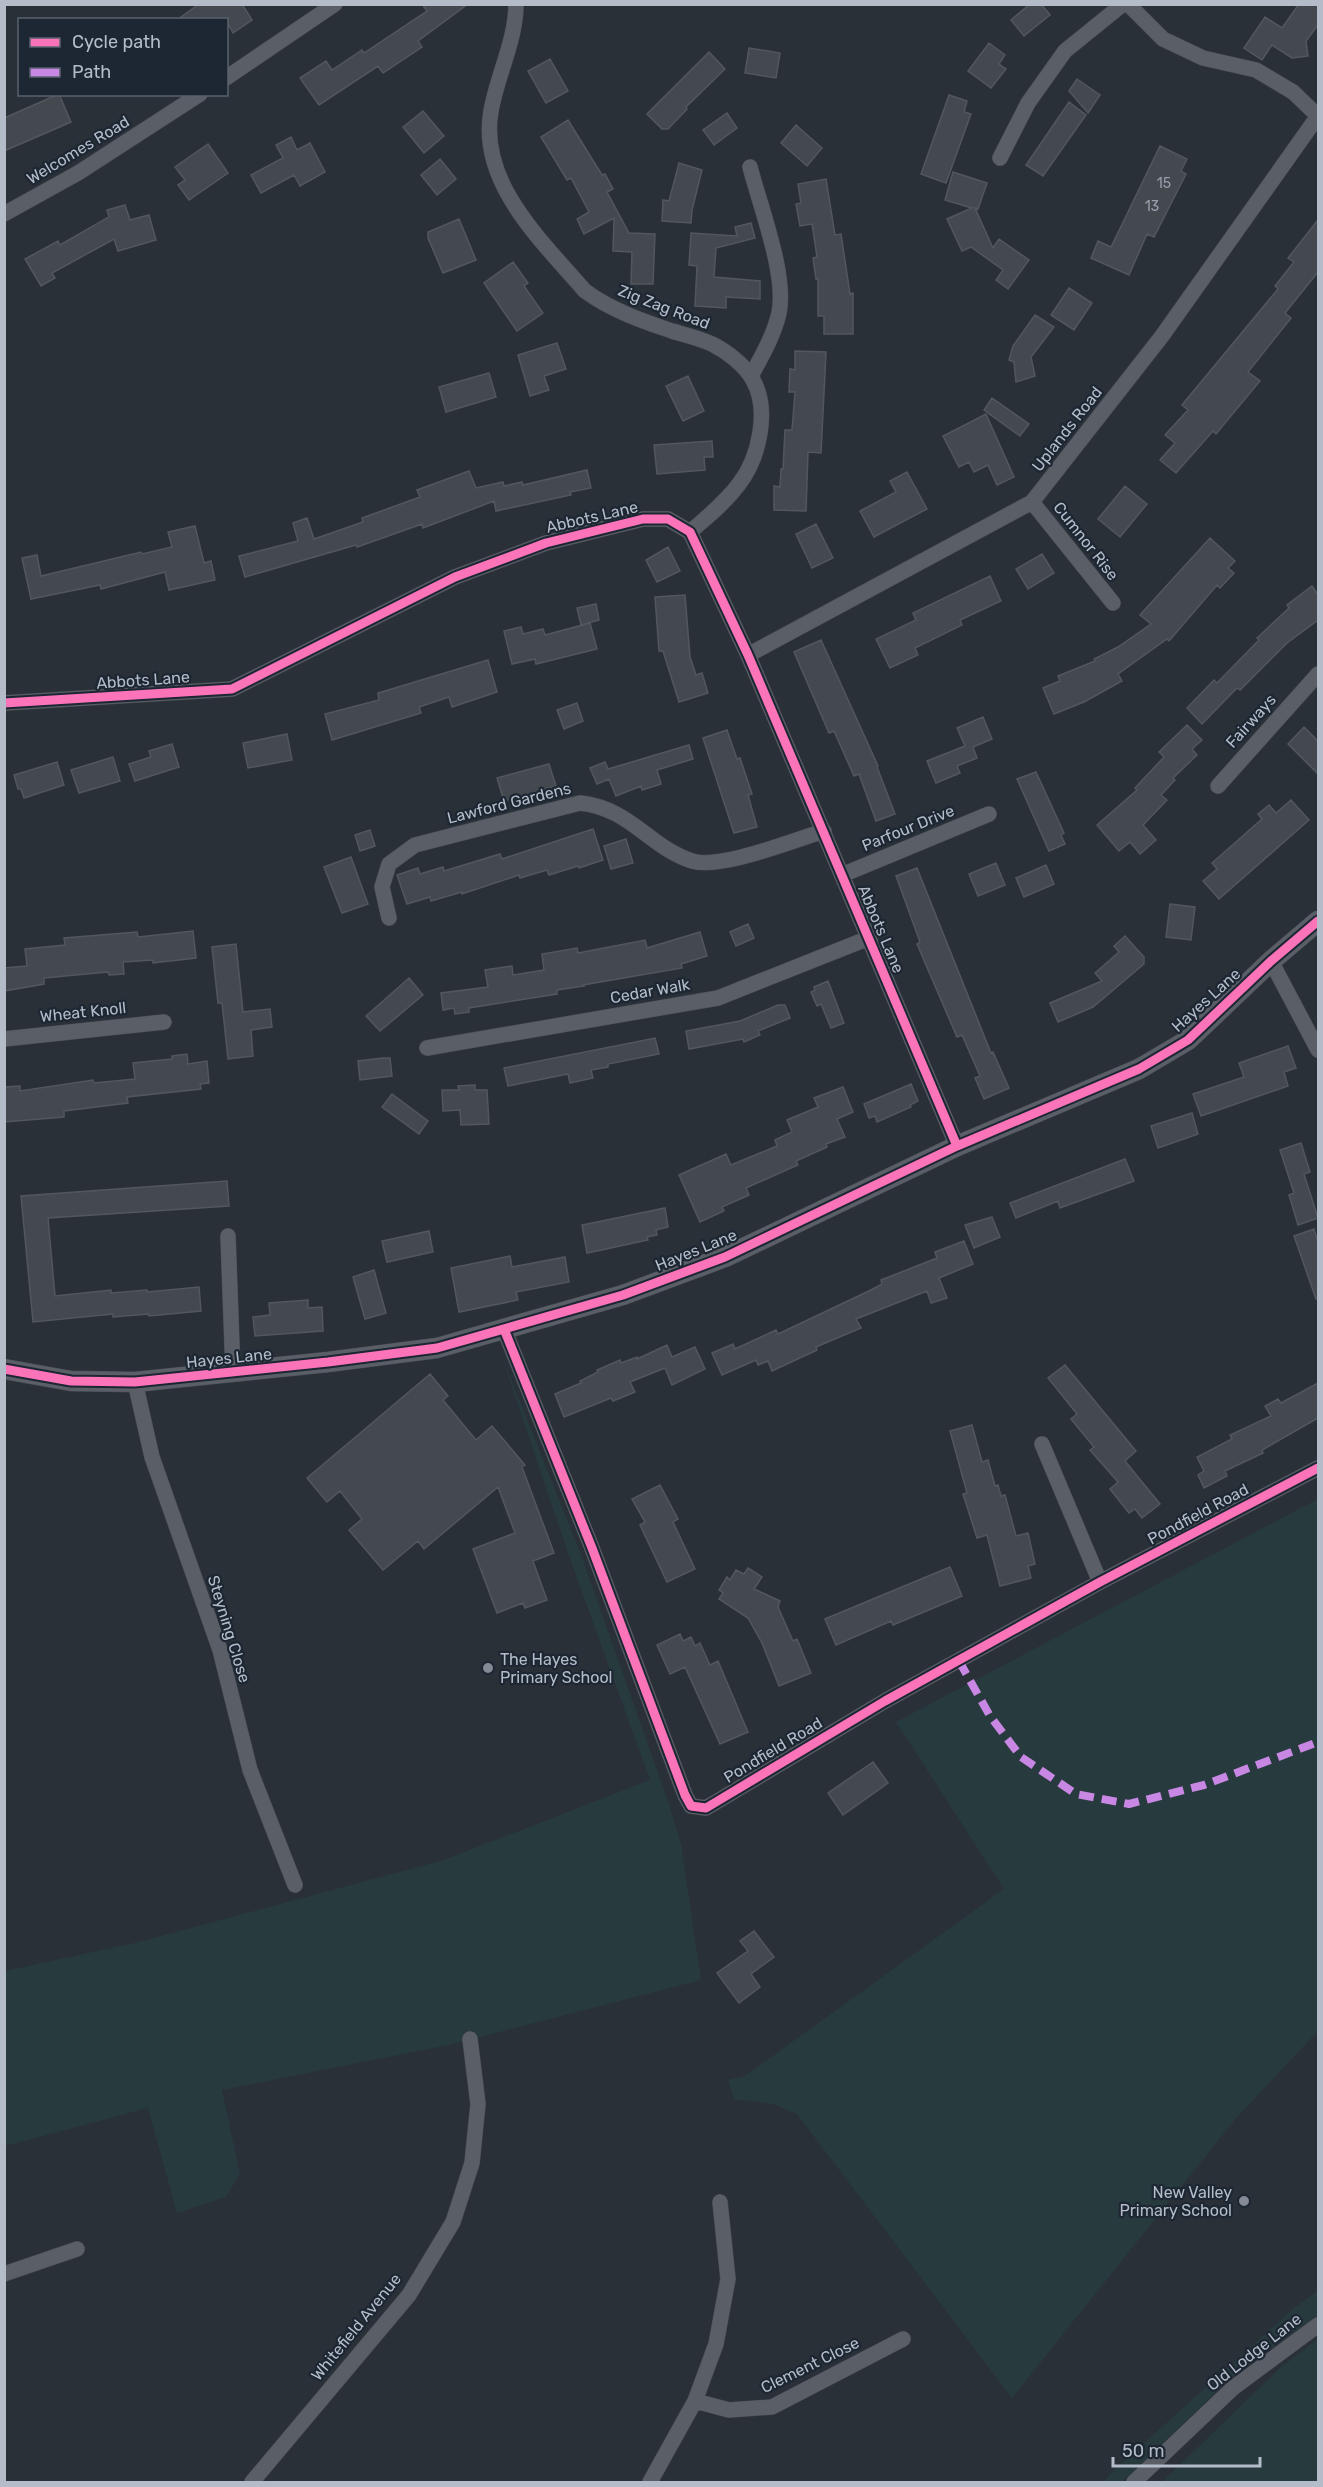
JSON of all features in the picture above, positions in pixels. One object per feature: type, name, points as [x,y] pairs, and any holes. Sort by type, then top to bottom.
[{"type":"street","points":[[228,77],[335,4]]},
{"type":"street","name":"Zig Zag Road","points":[[516,4],[513,28],[491,112],[489,138],[495,166],[516,209],[585,291],[599,301],[647,323],[711,344],[732,357],[751,376]]},
{"type":"street","points":[[1000,158],[1028,103],[1065,51],[1123,4]]},
{"type":"street","points":[[1128,4],[1163,39],[1203,58],[1256,70],[1293,92],[1318,116]]},
{"type":"street","name":"Welcomes Road","points":[[4,214],[78,173],[197,96]]},
{"type":"street","name":"Uplands Road","points":[[748,655],[1032,502],[1162,336],[1318,116]]},
{"type":"street","points":[[690,532],[720,506],[740,483],[755,458],[761,415],[756,388],[751,376],[767,347],[776,321],[780,288],[750,167]]},
{"type":"street","name":"Cumnor Rise","points":[[1032,502],[1113,603]]},
{"type":"street","name":"Abbots Lane","points":[[4,703],[232,689],[455,576],[546,543],[643,519],[668,519],[690,532],[748,655],[825,831],[957,1146]]},
{"type":"street","name":"Fairways","points":[[1218,786],[1316,681]]},
{"type":"street","name":"Lawford Gardens","points":[[389,918],[382,886],[388,864],[415,845],[580,802],[599,805],[618,814],[670,851],[693,861],[717,863],[825,831]]},
{"type":"street","name":"Parfour Drive","points":[[842,875],[989,814]]},
{"type":"street","name":"Hayes Lane","points":[[4,1369],[71,1381],[135,1382],[233,1373],[437,1348],[623,1295],[725,1257],[957,1146],[1139,1069],[1188,1040],[1270,961],[1318,921]]},
{"type":"street","name":"Cedar Walk","points":[[427,1048],[718,998],[869,938]]},
{"type":"street","points":[[1270,961],[1318,1050]]},
{"type":"street","name":"Wheat Knoll","points":[[4,1038],[164,1022]]},
{"type":"street","points":[[228,1236],[233,1373]]},
{"type":"street","name":"Pondfield Road","points":[[504,1329],[591,1548],[684,1795],[692,1806],[706,1808],[885,1701],[1100,1582],[1318,1468]]},
{"type":"street","name":"Steyning Close","points":[[135,1382],[152,1457],[220,1650],[250,1770],[295,1885]]},
{"type":"street","points":[[1042,1444],[1100,1582]]},
{"type":"street","name":"Whitefield Avenue","points":[[252,2482],[409,2295],[453,2222],[472,2163],[478,2104],[470,2039]]},
{"type":"street","points":[[650,2482],[694,2401],[716,2344],[728,2279],[720,2202]]},
{"type":"street","points":[[4,2274],[77,2248]]},
{"type":"street","name":"Old Lodge Lane","points":[[1134,2482],[1233,2388],[1318,2325]]},
{"type":"street","name":"Clement Close","points":[[694,2401],[729,2410],[772,2407],[903,2339]]},
{"type":"green space","points":[[502,1357],[580,1552],[669,1804],[681,1844],[701,1980],[449,2045],[222,2090],[240,2174],[226,2197],[177,2213],[148,2108],[5,2146],[5,1971],[139,1942],[444,1860],[650,1780],[569,1556]]},
{"type":"green space","points":[[1318,1499],[1318,2031],[1237,2117],[1012,2398],[797,2114],[773,2104],[734,2099],[728,2080],[745,2076],[1004,1889],[896,1722]]},
{"type":"green space","points":[[1318,2291],[1318,2315],[1235,2374],[1122,2482],[1104,2482],[1112,2472],[1294,2308]]},
{"type":"green space","points":[[1318,2339],[1318,2482],[1162,2482],[1281,2367]]},
{"type":"building","points":[[199,4],[242,4],[252,20],[233,33],[228,24],[228,18],[180,18]]},
{"type":"building","points":[[422,4],[468,4],[418,41],[422,47],[383,73],[378,66],[319,105],[300,78],[326,61],[332,70],[362,50],[364,53],[427,11]]},
{"type":"building","points":[[1030,4],[1041,4],[1050,15],[1024,36],[1011,20]]},
{"type":"building","points":[[1299,4],[1318,4],[1318,25],[1306,41],[1308,56],[1292,58],[1272,45],[1262,60],[1244,48],[1265,17],[1282,28]]},
{"type":"building","points":[[989,43],[1005,55],[999,64],[1006,69],[991,88],[968,71]]},
{"type":"building","points":[[749,48],[780,53],[776,78],[745,73]]},
{"type":"building","points":[[709,52],[725,69],[686,107],[687,109],[668,129],[662,129],[647,114]]},
{"type":"building","points":[[550,59],[568,91],[546,103],[528,71]]},
{"type":"building","points":[[1077,79],[1100,95],[1088,113],[1069,91]]},
{"type":"building","points":[[949,95],[967,101],[964,112],[971,114],[946,183],[921,174]]},
{"type":"building","points":[[54,96],[60,96],[71,122],[4,151],[4,118]]},
{"type":"building","points":[[1069,102],[1086,115],[1043,176],[1026,165]]},
{"type":"building","points":[[423,111],[444,136],[424,153],[403,127]]},
{"type":"building","points":[[727,113],[737,128],[714,145],[703,130]]},
{"type":"building","points":[[568,120],[602,175],[605,174],[613,189],[607,192],[629,233],[655,234],[653,284],[631,284],[632,252],[613,251],[614,218],[584,234],[577,219],[589,212],[571,178],[567,180],[541,137]]},
{"type":"building","points":[[796,125],[822,148],[807,166],[781,143]]},
{"type":"building","points":[[291,137],[297,150],[310,143],[325,172],[300,186],[294,175],[261,193],[251,175],[283,158],[276,145]]},
{"type":"building","points":[[208,144],[228,173],[189,200],[178,185],[185,180],[175,167]]},
{"type":"building","points":[[1160,146],[1187,159],[1181,171],[1186,174],[1154,237],[1147,234],[1129,275],[1091,258],[1098,241],[1111,247]]},
{"type":"building","points":[[440,159],[456,179],[437,195],[421,175]]},
{"type":"building","points":[[679,163],[702,170],[691,223],[662,221],[663,200],[669,201]]},
{"type":"building","points":[[953,172],[987,183],[978,209],[975,208],[993,248],[999,239],[1029,260],[1008,289],[996,280],[1003,270],[971,247],[962,251],[947,219],[972,208],[945,200]]},
{"type":"building","points":[[826,179],[835,235],[841,234],[850,294],[853,293],[853,334],[824,334],[824,316],[818,316],[818,279],[816,279],[813,258],[817,257],[812,224],[800,226],[796,204],[801,203],[798,184]]},
{"type":"building","points":[[125,205],[130,220],[149,215],[156,240],[118,251],[114,239],[52,273],[55,278],[41,286],[25,259],[58,241],[60,245],[109,217],[107,210]]},
{"type":"building","points":[[459,219],[476,260],[443,273],[428,238],[428,232]]},
{"type":"building","points":[[1318,220],[1318,272],[1285,313],[1291,318],[1248,372],[1260,381],[1216,434],[1213,431],[1176,473],[1160,460],[1175,443],[1165,435],[1188,410],[1182,405],[1278,289],[1275,286],[1294,262],[1288,258]]},
{"type":"building","points":[[751,223],[755,238],[716,248],[714,277],[760,281],[760,299],[726,297],[726,308],[695,306],[697,266],[689,265],[691,233],[737,236],[735,227]]},
{"type":"building","points":[[513,262],[528,283],[524,286],[543,313],[517,331],[484,283]]},
{"type":"building","points":[[1069,288],[1092,303],[1074,330],[1051,315]]},
{"type":"building","points":[[1035,315],[1054,327],[1031,357],[1035,376],[1016,382],[1014,362],[1009,360],[1013,346]]},
{"type":"building","points":[[557,343],[566,369],[544,376],[549,390],[530,396],[518,355]]},
{"type":"building","points":[[795,351],[826,352],[821,453],[808,452],[806,511],[774,510],[774,486],[780,487],[781,469],[783,469],[785,430],[792,430],[795,392],[789,392],[790,369],[795,370]]},
{"type":"building","points":[[489,373],[496,397],[446,412],[439,387]]},
{"type":"building","points":[[688,376],[704,411],[683,421],[666,386]]},
{"type":"building","points":[[992,398],[1029,424],[1020,436],[984,410]]},
{"type":"building","points":[[986,414],[1014,477],[997,485],[988,465],[974,472],[969,462],[959,467],[943,436]]},
{"type":"building","points":[[712,441],[713,457],[704,457],[705,470],[657,474],[654,445]]},
{"type":"building","points":[[587,470],[591,488],[570,492],[571,495],[496,511],[494,501],[423,528],[422,524],[357,547],[356,545],[245,577],[239,556],[298,541],[293,523],[307,518],[314,539],[363,522],[362,518],[420,497],[417,490],[469,471],[476,488],[503,482],[504,486],[522,482],[523,485]]},
{"type":"building","points":[[907,472],[927,509],[874,537],[860,511],[896,492],[890,481]]},
{"type":"building","points":[[1125,486],[1147,504],[1120,537],[1098,519]]},
{"type":"building","points":[[816,524],[833,558],[812,568],[796,534]]},
{"type":"building","points":[[195,526],[204,563],[211,561],[215,580],[169,590],[165,572],[101,589],[100,585],[31,599],[22,558],[37,555],[41,576],[141,552],[142,554],[172,547],[168,532]]},
{"type":"building","points":[[1210,538],[1235,561],[1228,568],[1234,573],[1220,588],[1217,585],[1169,641],[1167,639],[1118,674],[1122,681],[1084,702],[1054,714],[1043,688],[1060,681],[1058,676],[1095,661],[1094,659],[1118,647],[1151,624],[1140,615]]},
{"type":"building","points":[[668,547],[680,571],[657,582],[646,560]]},
{"type":"building","points":[[1042,554],[1054,573],[1028,589],[1016,569]]},
{"type":"building","points":[[990,576],[1001,601],[960,620],[962,625],[915,648],[918,655],[890,668],[876,639],[916,620],[913,613]]},
{"type":"building","points":[[1312,586],[1318,595],[1318,620],[1287,643],[1240,690],[1237,688],[1202,724],[1187,708],[1214,680],[1217,683],[1259,640],[1257,638],[1289,608],[1287,605]]},
{"type":"building","points":[[685,595],[690,657],[696,675],[702,673],[708,693],[679,702],[663,651],[659,651],[655,597]]},
{"type":"building","points":[[596,604],[599,620],[581,625],[577,608]]},
{"type":"building","points":[[590,623],[597,649],[536,664],[535,659],[512,664],[504,631],[521,627],[523,634],[543,629],[545,635]]},
{"type":"building","points":[[821,640],[878,766],[895,814],[876,821],[859,774],[854,776],[834,731],[829,733],[794,652]]},
{"type":"building","points":[[488,660],[497,692],[452,707],[449,697],[419,707],[421,713],[332,740],[325,714],[379,700],[378,693]]},
{"type":"building","points":[[577,703],[583,721],[564,729],[557,710]]},
{"type":"building","points":[[983,717],[992,739],[973,747],[977,758],[957,766],[960,773],[936,783],[927,761],[965,746],[957,728]]},
{"type":"building","points":[[1187,725],[1202,740],[1192,749],[1197,755],[1173,778],[1175,780],[1161,795],[1167,800],[1143,825],[1156,840],[1140,854],[1130,842],[1119,851],[1097,825],[1137,790],[1135,788],[1164,757],[1159,752]]},
{"type":"building","points":[[1304,727],[1318,741],[1318,774],[1288,744]]},
{"type":"building","points":[[727,730],[737,759],[740,758],[752,794],[748,795],[757,827],[734,833],[703,738]]},
{"type":"building","points":[[287,734],[292,760],[248,768],[243,743]]},
{"type":"building","points":[[172,744],[179,767],[135,781],[129,764],[151,757],[149,751]]},
{"type":"building","points":[[689,745],[693,759],[657,770],[661,784],[642,790],[641,786],[616,796],[609,779],[597,784],[590,768],[605,762],[608,769]]},
{"type":"building","points":[[113,757],[120,781],[79,793],[71,770]]},
{"type":"building","points":[[57,762],[64,785],[24,798],[21,789],[18,789],[14,775]]},
{"type":"building","points":[[549,764],[556,786],[504,801],[497,778]]},
{"type":"building","points":[[1036,772],[1064,833],[1061,835],[1065,844],[1049,851],[1017,779]]},
{"type":"building","points":[[1291,800],[1309,820],[1219,899],[1203,881],[1217,869],[1212,863],[1262,819],[1258,814],[1269,805],[1276,813]]},
{"type":"building","points":[[593,829],[603,860],[579,868],[578,866],[549,875],[547,870],[520,878],[519,875],[462,894],[462,892],[431,901],[430,897],[407,904],[397,875],[418,868],[420,874],[443,867],[444,871],[500,854],[502,859]]},
{"type":"building","points":[[370,830],[375,846],[360,851],[355,835]]},
{"type":"building","points":[[626,839],[633,863],[611,869],[604,846]]},
{"type":"building","points":[[351,857],[368,904],[342,913],[324,867]]},
{"type":"building","points":[[996,863],[1005,885],[978,896],[969,874]]},
{"type":"building","points":[[1046,865],[1054,884],[1024,897],[1016,878]]},
{"type":"building","points":[[917,868],[991,1053],[993,1052],[1009,1088],[984,1099],[975,1078],[980,1076],[962,1035],[957,1037],[917,944],[920,942],[896,876]]},
{"type":"building","points":[[1170,904],[1195,907],[1191,940],[1166,937]]},
{"type":"building","points":[[748,924],[754,938],[736,946],[730,932]]},
{"type":"building","points":[[193,931],[196,958],[153,963],[153,960],[123,962],[124,974],[109,975],[108,972],[44,978],[44,984],[4,991],[4,968],[27,966],[25,949],[65,945],[64,938],[137,932],[138,937]]},
{"type":"building","points":[[700,932],[707,956],[681,964],[682,968],[557,990],[557,994],[469,1008],[469,1012],[455,1014],[454,1008],[443,1010],[441,993],[488,987],[485,970],[512,966],[513,975],[544,970],[542,954],[577,948],[578,953],[645,940],[647,948]]},
{"type":"building","points":[[1125,936],[1144,957],[1144,964],[1093,1007],[1058,1022],[1050,1003],[1102,981],[1095,973],[1119,952],[1114,946]]},
{"type":"building","points":[[236,944],[243,1012],[270,1009],[272,1027],[251,1030],[253,1056],[228,1059],[222,1003],[218,1003],[212,947]]},
{"type":"building","points":[[409,978],[423,995],[380,1031],[366,1016]]},
{"type":"building","points":[[828,981],[844,1023],[831,1028],[821,1004],[817,1006],[811,992],[815,990],[814,987]]},
{"type":"building","points":[[778,1005],[785,1005],[790,1018],[758,1031],[760,1035],[744,1042],[743,1039],[689,1049],[686,1031],[740,1021]]},
{"type":"building","points":[[655,1038],[659,1054],[608,1064],[608,1067],[591,1070],[593,1078],[570,1083],[568,1074],[508,1086],[504,1068]]},
{"type":"building","points":[[1288,1046],[1296,1068],[1284,1072],[1288,1086],[1201,1116],[1193,1094],[1244,1077],[1239,1063]]},
{"type":"building","points":[[187,1054],[188,1064],[207,1061],[209,1083],[200,1084],[201,1089],[127,1097],[128,1103],[64,1111],[64,1117],[4,1122],[4,1087],[20,1086],[20,1091],[93,1080],[94,1083],[135,1079],[133,1063],[172,1059],[172,1056]]},
{"type":"building","points":[[390,1058],[392,1076],[360,1080],[358,1061]]},
{"type":"building","points":[[911,1084],[918,1101],[910,1105],[911,1107],[877,1122],[875,1116],[869,1118],[864,1104]]},
{"type":"building","points":[[475,1085],[475,1090],[487,1090],[489,1124],[461,1125],[460,1110],[443,1111],[442,1090],[459,1090],[458,1086]]},
{"type":"building","points":[[843,1087],[853,1112],[837,1119],[845,1137],[826,1144],[827,1147],[796,1161],[798,1165],[746,1188],[749,1195],[722,1207],[724,1211],[700,1222],[679,1175],[726,1154],[731,1165],[777,1146],[775,1140],[792,1132],[787,1120],[818,1107],[814,1098]]},
{"type":"building","points":[[392,1094],[428,1121],[419,1134],[382,1107]]},
{"type":"building","points":[[1192,1113],[1198,1134],[1158,1148],[1151,1126]]},
{"type":"building","points":[[1301,1143],[1310,1172],[1304,1174],[1318,1218],[1298,1225],[1289,1195],[1294,1193],[1280,1150]]},
{"type":"building","points":[[1125,1159],[1134,1181],[1060,1208],[1058,1201],[1016,1218],[1010,1203]]},
{"type":"building","points":[[227,1181],[229,1206],[48,1218],[55,1296],[111,1290],[111,1293],[147,1290],[147,1292],[199,1287],[201,1311],[149,1316],[149,1314],[113,1317],[113,1314],[33,1322],[21,1196]]},
{"type":"building","points":[[665,1208],[668,1227],[656,1230],[657,1235],[647,1237],[648,1240],[587,1253],[582,1225]]},
{"type":"building","points":[[992,1217],[1000,1237],[974,1248],[965,1225]]},
{"type":"building","points":[[1314,1229],[1318,1242],[1318,1298],[1316,1299],[1294,1236]]},
{"type":"building","points":[[429,1231],[433,1252],[387,1262],[382,1241]]},
{"type":"building","points":[[964,1241],[973,1264],[939,1278],[947,1298],[931,1303],[927,1291],[856,1319],[861,1328],[816,1347],[817,1350],[772,1371],[768,1361],[758,1365],[756,1360],[722,1375],[712,1353],[733,1344],[735,1349],[776,1330],[778,1334],[871,1290],[882,1284],[881,1280],[937,1258],[935,1252]]},
{"type":"building","points":[[510,1256],[512,1267],[565,1257],[569,1282],[516,1292],[518,1300],[459,1312],[451,1268]]},
{"type":"building","points":[[374,1270],[386,1313],[365,1319],[353,1277]]},
{"type":"building","points":[[308,1300],[308,1308],[322,1307],[323,1331],[255,1336],[253,1317],[270,1315],[269,1303]]},
{"type":"building","points":[[667,1345],[672,1357],[695,1347],[705,1369],[672,1385],[665,1368],[630,1382],[635,1392],[613,1401],[611,1398],[564,1417],[555,1394],[581,1383],[580,1381],[598,1372],[597,1370],[620,1360],[621,1363],[637,1357],[637,1359]]},
{"type":"building","points":[[1065,1365],[1136,1451],[1125,1461],[1160,1504],[1142,1518],[1135,1509],[1129,1513],[1110,1489],[1118,1482],[1090,1450],[1094,1447],[1071,1419],[1077,1414],[1048,1378]]},
{"type":"building","points":[[430,1374],[448,1396],[443,1400],[476,1440],[492,1426],[525,1465],[522,1467],[554,1553],[533,1561],[547,1600],[525,1608],[523,1603],[497,1613],[473,1549],[515,1533],[498,1487],[424,1549],[418,1541],[383,1570],[349,1530],[362,1519],[340,1491],[327,1502],[307,1478]]},
{"type":"building","points":[[1318,1383],[1318,1418],[1262,1450],[1263,1453],[1225,1471],[1227,1476],[1204,1488],[1198,1475],[1204,1471],[1197,1457],[1232,1439],[1230,1435],[1271,1416],[1265,1406],[1278,1399],[1281,1403]]},
{"type":"building","points":[[972,1425],[982,1462],[988,1460],[995,1486],[998,1485],[1001,1496],[1005,1495],[1016,1536],[1028,1533],[1035,1564],[1028,1566],[1031,1578],[1000,1586],[987,1535],[977,1538],[963,1494],[967,1493],[950,1431]]},
{"type":"building","points":[[660,1485],[678,1519],[673,1522],[695,1569],[667,1582],[640,1525],[645,1522],[632,1499]]},
{"type":"building","points":[[950,1567],[962,1596],[893,1625],[891,1621],[836,1645],[825,1619]]},
{"type":"building","points":[[748,1568],[762,1577],[754,1589],[780,1601],[778,1607],[793,1641],[797,1639],[811,1673],[779,1686],[762,1643],[748,1618],[719,1599],[723,1593],[719,1590],[727,1577],[730,1580],[736,1570],[744,1574]]},
{"type":"building","points":[[680,1634],[683,1641],[691,1637],[695,1646],[700,1643],[710,1665],[718,1661],[748,1732],[720,1744],[685,1667],[670,1674],[657,1645]]},
{"type":"building","points":[[873,1762],[888,1783],[843,1815],[828,1793]]},
{"type":"building","points":[[754,1931],[774,1957],[751,1974],[760,1987],[739,2003],[717,1973],[748,1951],[740,1941]]},
{"type":"marked path","points":[[959,1661],[990,1716],[1021,1757],[1076,1794],[1129,1804],[1204,1785],[1318,1742]]},
{"type":"cycle path","points":[[4,703],[232,689],[455,577],[546,543],[643,519],[668,519],[690,532],[748,655],[957,1146]]},
{"type":"cycle path","points":[[4,1369],[71,1381],[135,1382],[328,1362],[437,1348],[623,1295],[725,1257],[957,1146],[1139,1069],[1188,1040],[1271,961],[1318,921]]},
{"type":"cycle path","points":[[504,1329],[592,1548],[691,1806],[706,1808],[885,1701],[1100,1582],[1318,1468]]},
{"type":"place","name":"The Hayes Primary School","points":[[488,1668]]},
{"type":"place","name":"New Valley Primary School","points":[[1244,2201]]}]
